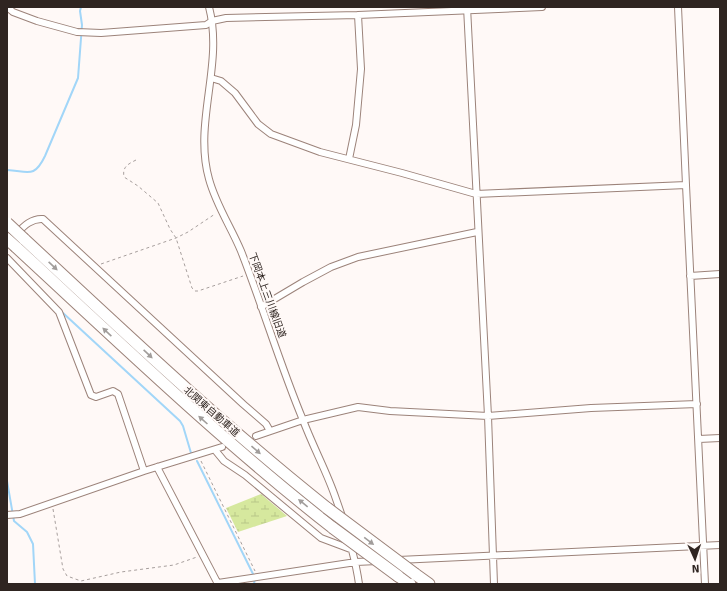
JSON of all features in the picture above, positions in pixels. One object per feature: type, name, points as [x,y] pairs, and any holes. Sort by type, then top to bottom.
[{"type":"highway","name":"北関東自動車道","points":[[7,223],[16,244],[216,431],[333,528],[398,576],[429,584]]},
{"type":"highway","name":"北関東自動車道","points":[[7,239],[16,244],[281,472],[413,579]]},
{"type":"street","name":"下岡本上三川線旧道","points":[[209,7],[214,40],[212,78],[203,138],[205,162],[209,179],[250,274],[302,420],[336,498],[353,550],[359,584]]},
{"type":"street","points":[[7,8],[13,12],[37,21],[77,32],[95,33],[206,25],[212,21],[226,18],[358,15],[467,8],[542,7]]},
{"type":"street","points":[[678,7],[705,584]]},
{"type":"street","points":[[467,8],[477,232],[488,416],[494,584]]},
{"type":"street","points":[[349,160],[356,125],[361,69],[358,15]]},
{"type":"street","points":[[212,78],[221,82],[235,92],[258,124],[271,134],[320,152],[476,194],[686,185]]},
{"type":"street","points":[[16,244],[29,223],[37,218],[43,219],[266,424],[270,431]]},
{"type":"street","points":[[261,307],[331,267],[358,257],[477,232]]},
{"type":"street","points":[[7,258],[59,312],[91,395],[96,397],[113,391],[118,394],[144,471]]},
{"type":"street","points":[[690,276],[720,274]]},
{"type":"street","points":[[256,436],[302,420],[358,407],[390,411],[488,416],[591,408],[697,404]]},
{"type":"street","points":[[699,439],[720,438]]},
{"type":"street","points":[[7,515],[20,514],[144,471],[222,447]]},
{"type":"street","points":[[215,450],[224,461],[245,475],[321,538],[353,550]]},
{"type":"street","points":[[157,467],[218,584],[356,562],[720,545]]},
{"type":"path","points":[[136,160],[124,168],[124,177],[138,186],[158,204],[176,238],[192,288],[195,291],[198,291],[250,274]]},
{"type":"path","points":[[95,266],[176,238],[222,210]]},
{"type":"path","points":[[198,455],[258,577]]},
{"type":"path","points":[[51,503],[63,569],[67,576],[76,580],[81,581],[121,572],[174,565],[203,555]]},
{"type":"green space","points":[[261,494],[287,516],[238,532],[226,508]]},
{"type":"waterway","points":[[7,170],[25,172],[34,171],[45,156],[78,78],[82,25],[80,11],[81,7]]},
{"type":"waterway","points":[[63,313],[180,421],[183,426],[191,453]]},
{"type":"waterway","points":[[197,461],[255,578],[254,584]]},
{"type":"waterway","points":[[7,481],[14,521],[27,532],[33,544],[35,584]]}]
